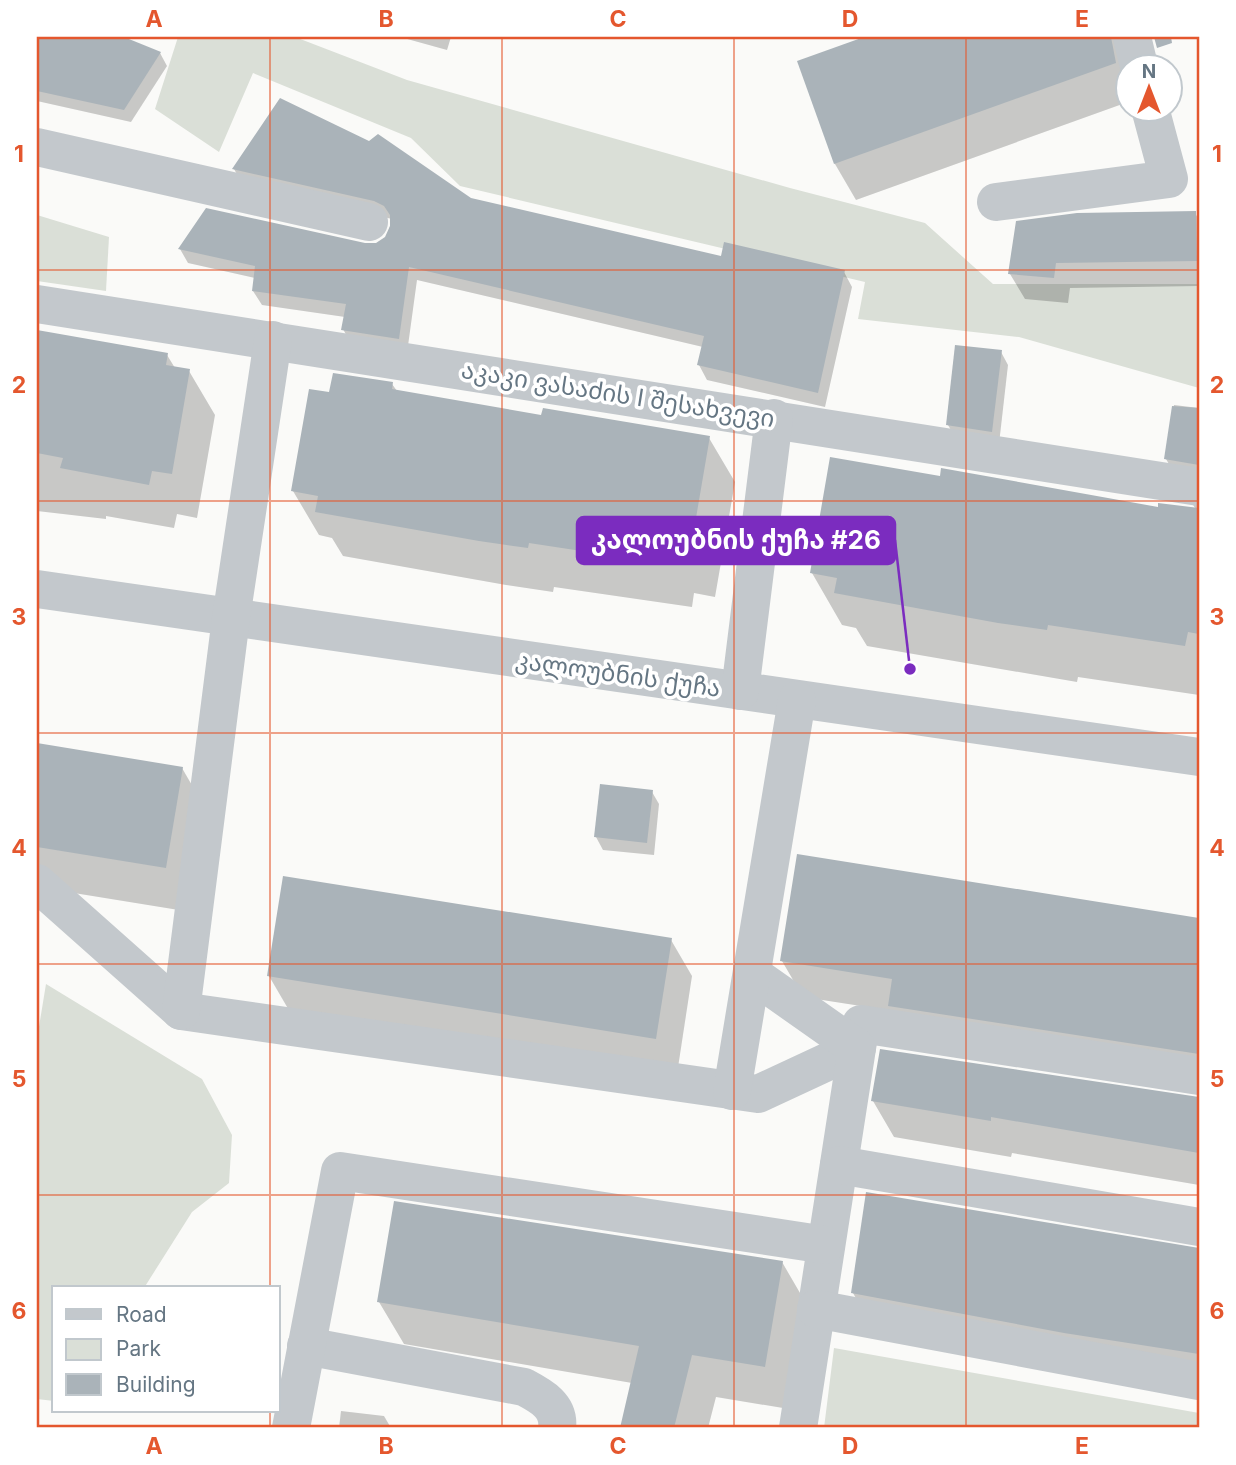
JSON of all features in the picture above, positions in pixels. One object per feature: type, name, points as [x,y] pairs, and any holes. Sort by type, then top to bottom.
[{"type":"street","points":[[996,202],[1169,179],[1154,122]]},
{"type":"street","points":[[37,147],[369,222]]},
{"type":"street","name":"აკაკი ვასაძის I შესახვევი","points":[[37,304],[1199,487]]},
{"type":"street","points":[[181,1011],[231,618],[273,340]]},
{"type":"street","points":[[740,691],[774,418]]},
{"type":"street","name":"კალოუბნის ქუჩა","points":[[37,589],[1199,757]]},
{"type":"street","points":[[733,1091],[797,700]]},
{"type":"street","points":[[38,890],[181,1011],[758,1094],[857,1048]]},
{"type":"street","points":[[752,974],[857,1048]]},
{"type":"street","points":[[798,1428],[861,1024],[1199,1076]]},
{"type":"street","points":[[839,1165],[1199,1227]]},
{"type":"street","points":[[291,1428],[340,1171],[826,1245]]},
{"type":"street","points":[[816,1310],[1199,1381]]},
{"type":"street","points":[[306,1346],[524,1387],[547,1399],[558,1419],[557,1428]]},
{"type":"green space","points":[[178,37],[295,37],[407,80],[790,188],[925,223],[993,284],[1199,284],[1199,388],[1019,337],[858,319],[865,282],[460,186],[411,138],[253,73],[219,152],[155,109]]},
{"type":"green space","points":[[37,215],[109,237],[106,291],[37,281]]},
{"type":"green space","points":[[46,984],[202,1079],[232,1135],[229,1183],[192,1212],[145,1286],[52,1286],[52,1401],[37,1399],[37,1039]]},
{"type":"green space","points":[[834,1348],[1199,1413],[1199,1428],[824,1428]]},
{"type":"building","points":[[37,37],[124,37],[161,52],[124,110],[37,91]]},
{"type":"building","points":[[864,37],[1111,37],[1114,53],[1114,64],[834,164],[797,61]]},
{"type":"building","points":[[1154,37],[1171,37],[1172,43],[1157,48]]},
{"type":"building","points":[[280,98],[369,141],[378,134],[471,198],[721,256],[724,242],[845,270],[818,393],[697,365],[704,336],[409,267],[399,339],[341,330],[346,304],[252,291],[255,266],[178,249],[206,208],[365,243],[376,243],[385,237],[390,226],[390,215],[384,206],[374,201],[232,169]]},
{"type":"building","points":[[1196,211],[1197,261],[1056,263],[1054,278],[1008,274],[1016,221],[1077,213]]},
{"type":"building","points":[[37,330],[168,353],[166,365],[190,369],[172,474],[152,471],[149,485],[60,468],[63,458],[37,453]]},
{"type":"building","points":[[955,345],[1002,350],[992,432],[946,425]]},
{"type":"building","points":[[333,373],[393,382],[392,389],[541,415],[543,408],[710,436],[690,553],[669,550],[667,564],[529,543],[528,548],[479,541],[315,512],[318,496],[291,491],[309,389],[329,392]]},
{"type":"building","points":[[1172,406],[1199,408],[1199,465],[1164,459]]},
{"type":"building","points":[[830,457],[940,476],[941,468],[1158,507],[1158,503],[1199,508],[1199,634],[1188,632],[1185,646],[1048,625],[1047,630],[998,623],[834,593],[837,578],[810,573]]},
{"type":"building","points":[[37,743],[183,767],[166,868],[37,847]]},
{"type":"building","points":[[600,784],[653,790],[647,843],[594,837]]},
{"type":"building","points":[[797,854],[1199,918],[1199,1054],[888,1006],[892,979],[780,961]]},
{"type":"building","points":[[283,876],[672,938],[656,1039],[267,976]]},
{"type":"building","points":[[880,1049],[1199,1097],[1199,1153],[991,1117],[991,1121],[871,1101]]},
{"type":"building","points":[[866,1192],[1199,1248],[1199,1354],[1064,1333],[851,1293]]},
{"type":"building","points":[[394,1201],[783,1261],[765,1367],[692,1355],[674,1428],[620,1428],[639,1346],[377,1302]]},
{"type":"place","name":"კალოუბნის ქუჩა #26","points":[[910,669]]}]
